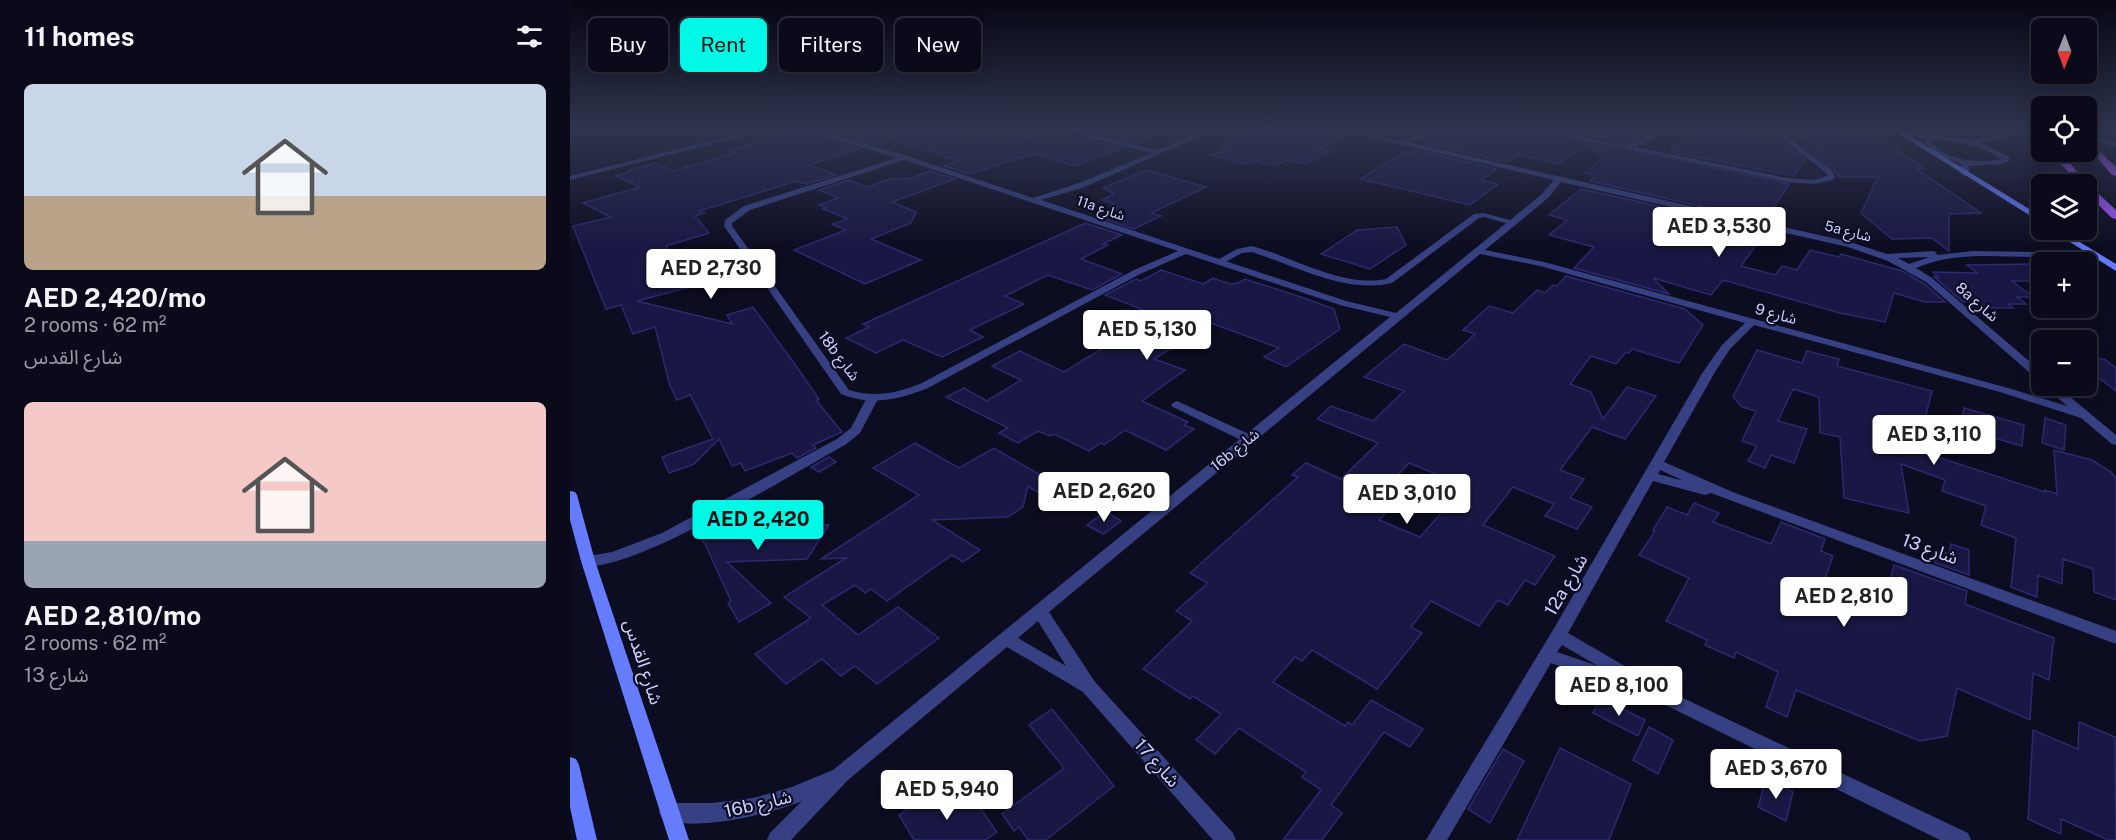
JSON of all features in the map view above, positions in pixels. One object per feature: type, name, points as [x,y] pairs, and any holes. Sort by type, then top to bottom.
[{"type":"main road","points":[[1957,169],[2031,214]]},
{"type":"main road","points":[[2097,198],[2116,216]]},
{"type":"main road","points":[[2071,240],[2116,268]]},
{"type":"main road","name":"شارع القدس","points":[[570,495],[588,561],[679,840]]},
{"type":"main road","points":[[570,765],[587,840]]},
{"type":"street","points":[[570,178],[607,169]]},
{"type":"street","points":[[570,185],[609,169]]},
{"type":"street","name":"18b شارع","points":[[863,169],[747,208],[731,217],[728,226],[845,392],[857,397],[872,399],[899,396],[924,386],[1137,272],[1186,251]]},
{"type":"street","name":"11a شارع","points":[[939,169],[1394,320]]},
{"type":"street","points":[[1034,200],[1079,186],[1119,169]]},
{"type":"street","name":"5a شارع","points":[[1517,169],[1889,256]]},
{"type":"street","points":[[1733,169],[1786,180],[1814,182],[1828,179],[1831,176],[1826,169]]},
{"type":"street","points":[[1964,169],[1965,174]]},
{"type":"street","name":"16b شارع","points":[[1545,196],[1559,179]]},
{"type":"street","name":"16b شارع","points":[[777,840],[841,774],[1482,247],[1545,196],[1571,182]]},
{"type":"street","points":[[1047,204],[1079,186]]},
{"type":"street","points":[[1220,262],[1239,251],[1252,249],[1358,283],[1378,285],[1389,281],[1477,216],[1487,215],[1513,222]]},
{"type":"street","name":"18b شارع","points":[[1137,272],[1168,245]]},
{"type":"street","name":"شارع 9","points":[[1482,247],[1733,318],[2004,390],[2085,415]]},
{"type":"street","points":[[1889,256],[1914,254],[1959,256]]},
{"type":"street","points":[[1910,267],[1935,258],[2031,254]]},
{"type":"street","name":"8a شارع","points":[[1889,256],[1910,267],[2031,369]]},
{"type":"street","name":"12a شارع","points":[[1726,347],[1733,318]]},
{"type":"street","name":"12a شارع","points":[[1436,840],[1559,635],[1726,347],[1751,322]]},
{"type":"street","name":"شارع 9","points":[[2004,390],[2031,393]]},
{"type":"street","points":[[2063,396],[2116,441]]},
{"type":"street","points":[[588,561],[614,557],[667,537],[841,442],[856,430],[872,399]]},
{"type":"street","points":[[1177,405],[1249,439]]},
{"type":"street","name":"شارع 13","points":[[1653,470],[1730,496],[2116,638]]},
{"type":"street","name":"شارع 17","points":[[1040,611],[1089,687],[1226,840]]},
{"type":"street","points":[[1559,635],[1660,695],[1961,840]]},
{"type":"street","name":"شارع 17","points":[[1006,639],[1089,687]]},
{"type":"street","points":[[1547,655],[1660,695]]},
{"type":"street","name":"16b شارع","points":[[669,812],[699,815],[732,813],[766,806],[801,794],[841,774]]},
{"type":"building","points":[[634,169],[673,171],[821,169],[836,175],[806,184],[797,181],[699,211],[704,213],[695,216],[709,233],[666,246],[690,287],[637,301],[732,324],[727,315],[753,307],[819,399],[816,400],[842,432],[813,445],[816,448],[797,458],[792,453],[745,471],[741,463],[732,466],[719,439],[694,464],[669,473],[662,457],[713,439],[690,395],[677,400],[670,386],[655,327],[633,334],[621,305],[606,309],[573,226],[611,217],[583,203],[640,187],[616,176]]},
{"type":"building","points":[[954,169],[985,169],[970,174]]},
{"type":"building","points":[[1376,169],[1497,169],[1481,180],[1498,184],[1470,205],[1360,179]]},
{"type":"building","points":[[1590,169],[1720,169],[1789,184],[1765,221],[1590,181],[1596,176],[1585,173]]},
{"type":"building","points":[[1759,169],[1798,169],[1794,176]]},
{"type":"building","points":[[1834,169],[1917,169],[1981,213],[1949,214],[1949,251],[1932,238],[1892,239],[1861,213],[1878,177],[1839,177]]},
{"type":"building","points":[[1146,170],[1206,187],[1151,213],[1161,216],[1134,229],[1098,217],[1117,208],[1110,206],[1114,204],[1102,200],[1114,194],[1103,188]]},
{"type":"building","points":[[930,171],[955,179],[892,202],[916,212],[911,223],[871,239],[921,260],[865,284],[794,250],[846,230],[832,224],[848,219],[823,209],[827,208],[819,205],[838,198],[819,190],[849,180],[867,187],[889,179],[910,178]]},
{"type":"building","points":[[1581,189],[1760,229],[1758,233],[1764,234],[1741,266],[1775,275],[1782,266],[1797,270],[1810,250],[1839,257],[1841,254],[1902,271],[1925,284],[1945,302],[1925,302],[1894,293],[1885,322],[1840,313],[1723,280],[1711,295],[1653,278],[1669,294],[1574,268],[1594,247],[1549,235],[1567,220],[1549,215]]},
{"type":"building","points":[[1085,223],[1122,235],[1103,244],[1108,245],[1081,259],[1122,274],[1092,290],[1048,275],[1005,296],[1024,304],[970,330],[983,337],[942,357],[903,340],[876,353],[846,338],[869,327],[863,324]]},
{"type":"building","points":[[1397,227],[1406,245],[1370,269],[1321,254],[1357,230]]},
{"type":"building","points":[[2031,264],[2031,281],[2012,281],[2031,297],[2017,297],[2026,304],[2008,304],[2013,308],[1981,308],[1974,302],[1963,302],[1933,276],[1940,278],[1933,272],[1977,273],[1967,265]]},
{"type":"building","points":[[1161,270],[1203,284],[1213,278],[1230,284],[1245,279],[1301,297],[1334,309],[1340,329],[1286,367],[1264,357],[1279,348],[1211,323],[1154,359],[1185,370],[1142,401],[1188,422],[1184,425],[1194,429],[1166,450],[1125,430],[1104,445],[1101,443],[1089,451],[1054,434],[1050,436],[1038,431],[1018,443],[999,433],[1008,428],[946,397],[964,388],[987,401],[1021,380],[992,366],[1020,351],[1064,372],[1124,335],[1130,337],[1159,316],[1105,295],[1136,279],[1141,281]]},
{"type":"building","points":[[1566,276],[1685,309],[1703,325],[1679,363],[1632,349],[1629,353],[1626,352],[1616,364],[1591,356],[1570,384],[1591,392],[1603,419],[1627,387],[1656,396],[1625,439],[1592,427],[1560,470],[1584,479],[1570,498],[1592,507],[1577,529],[1545,516],[1554,504],[1513,487],[1483,525],[1555,556],[1535,585],[1525,580],[1508,605],[1498,600],[1479,626],[1431,601],[1411,627],[1422,633],[1377,689],[1312,650],[1302,661],[1295,657],[1273,682],[1345,726],[1348,722],[1352,725],[1371,700],[1423,729],[1410,747],[1384,732],[1331,805],[1342,813],[1322,840],[1283,840],[1321,790],[1302,777],[1306,772],[1239,728],[1215,754],[1196,740],[1221,714],[1193,696],[1190,699],[1143,669],[1192,621],[1176,611],[1208,583],[1190,573],[1298,477],[1292,475],[1306,463],[1341,479],[1378,443],[1317,419],[1331,406],[1373,421],[1404,391],[1364,377],[1404,344],[1447,360],[1475,334],[1463,330],[1489,306],[1513,313],[1537,290],[1545,293],[1553,285],[1557,286]],"holes":[[[1409,463],[1465,486],[1420,537],[1379,520],[1395,503],[1378,496]]]},
{"type":"building","points":[[1757,350],[1802,363],[1807,351],[1839,359],[1837,366],[1932,391],[1925,418],[1930,420],[1925,453],[2057,494],[2054,450],[2092,460],[2111,472],[2116,478],[2116,600],[2094,592],[2093,569],[2063,559],[2062,584],[2038,575],[2037,597],[2011,587],[2016,538],[1981,525],[1986,506],[1942,491],[1945,480],[1901,464],[1909,513],[1844,498],[1840,437],[1820,433],[1819,397],[1793,389],[1778,421],[1807,429],[1794,463],[1771,455],[1765,468],[1748,461],[1757,446],[1742,441],[1756,411],[1742,407],[1733,397]]},
{"type":"building","points":[[2097,359],[2104,359],[2116,368],[2116,391],[2097,376]]},
{"type":"building","points":[[1964,408],[2024,425],[2022,446],[1960,428]]},
{"type":"building","points":[[2045,418],[2066,425],[2064,450],[2042,443]]},
{"type":"building","points":[[915,443],[959,468],[994,448],[1066,490],[1051,501],[1028,486],[1023,507],[1008,517],[932,520],[980,550],[963,562],[952,555],[887,601],[871,589],[865,593],[855,585],[822,605],[858,635],[898,607],[939,638],[877,684],[855,666],[841,676],[822,659],[786,684],[755,654],[811,618],[784,597],[846,558],[821,559],[919,495],[873,468]]},
{"type":"building","points":[[829,457],[836,462],[819,472],[811,467]]},
{"type":"building","points":[[772,501],[802,502],[787,525],[829,525],[807,559],[727,562],[771,603],[739,622],[728,603],[731,601],[705,544],[693,531],[719,518],[741,539]]},
{"type":"building","points":[[1694,503],[1719,513],[1713,522],[1771,544],[1781,522],[1825,539],[1821,551],[1833,556],[1820,593],[1850,605],[1852,599],[1878,610],[1884,587],[1888,588],[1894,565],[1967,591],[1965,604],[2054,638],[2049,680],[2033,673],[2030,720],[1957,688],[1947,736],[1920,741],[1796,690],[1787,717],[1766,707],[1778,672],[1736,652],[1734,658],[1705,645],[1707,640],[1666,621],[1689,578],[1639,555],[1667,507],[1687,515]]},
{"type":"building","points":[[1106,511],[1121,521],[1103,534],[1087,525]]},
{"type":"building","points":[[1951,544],[1969,550],[1969,575],[1935,563],[1937,550],[1949,554]]},
{"type":"building","points":[[1601,698],[1645,720],[1638,736],[1593,713]]},
{"type":"building","points":[[1052,709],[1114,786],[1046,840],[1028,840],[1019,827],[1014,831],[1002,814],[1064,768],[1029,725]]},
{"type":"building","points":[[2079,722],[2115,737],[2116,840],[2108,840],[2061,819],[2061,834],[2028,819],[2033,730],[2078,749]]},
{"type":"building","points":[[1649,727],[1673,740],[1658,774],[1633,760]]},
{"type":"building","points":[[1560,748],[1631,784],[1609,840],[1517,840]]},
{"type":"building","points":[[1503,749],[1524,761],[1490,823],[1468,809]]},
{"type":"building","points":[[1766,779],[1793,792],[1786,821],[1758,807]]},
{"type":"building","points":[[931,793],[944,812],[970,794],[997,832],[985,840],[914,840],[899,815]]}]
